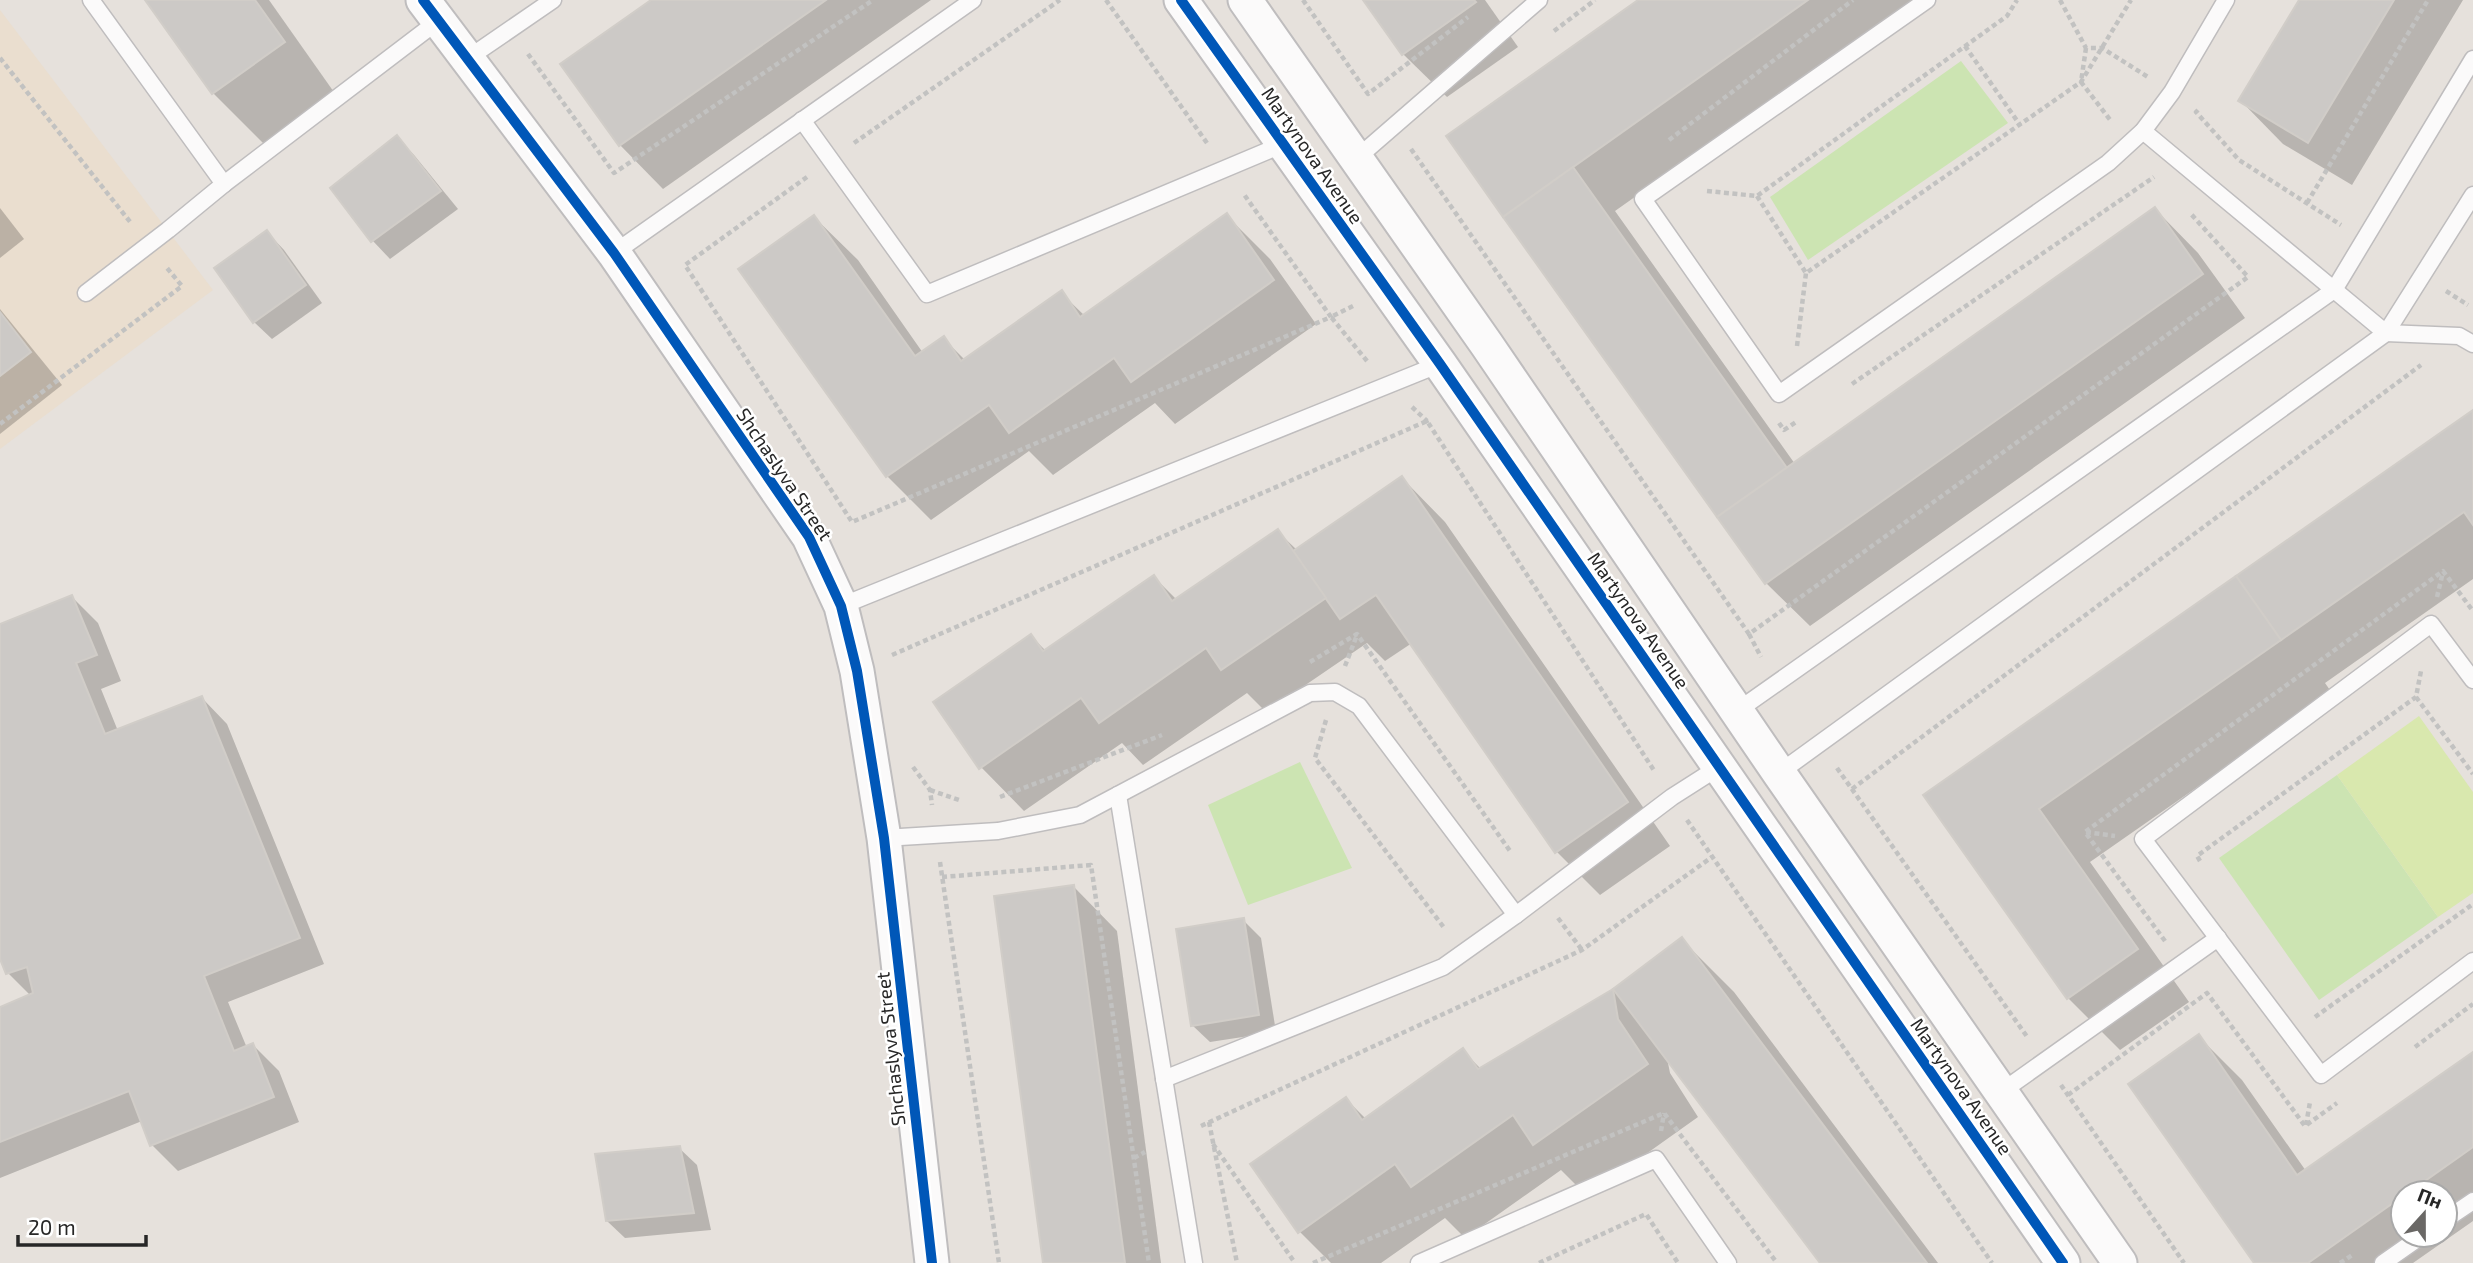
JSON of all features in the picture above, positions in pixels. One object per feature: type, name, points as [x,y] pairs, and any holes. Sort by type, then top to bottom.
[{"type":"street","name":"Martynova Avenue","points":[[1181,0],[1440,364],[2063,1263]]},
{"type":"street","name":"Martynova Avenue","points":[[1245,0],[1487,345],[1779,773],[2120,1263]]},
{"type":"street","name":"Shchaslyva Street","points":[[431,11],[614,253],[809,537],[841,606],[857,671],[884,838],[932,1263]]},
{"type":"street","points":[[1440,364],[1487,345]]},
{"type":"street","points":[[1719,767],[1757,740]]},
{"type":"lane","points":[[91,0],[224,184]]},
{"type":"lane","points":[[467,59],[553,0]]},
{"type":"lane","points":[[614,253],[973,0]]},
{"type":"lane","points":[[1357,158],[1539,0]]},
{"type":"lane","points":[[1927,0],[1643,200],[1779,394],[2108,163],[2143,131],[2172,92],[2226,0]]},
{"type":"lane","points":[[86,293],[168,230],[431,11]]},
{"type":"lane","points":[[1737,711],[2334,290],[2473,59]]},
{"type":"lane","points":[[802,120],[927,294],[1284,144]]},
{"type":"lane","points":[[2143,131],[2386,333],[2466,340]]},
{"type":"lane","points":[[1779,773],[2386,333],[2473,195]]},
{"type":"lane","points":[[841,606],[1440,364]]},
{"type":"lane","points":[[2473,680],[2431,624],[2143,839],[2321,1075],[2473,961]]},
{"type":"lane","points":[[884,838],[998,831],[1080,815],[1310,693],[1335,692],[1359,706],[1516,915]]},
{"type":"lane","points":[[1164,1079],[1443,967],[1672,797],[1719,767]]},
{"type":"lane","points":[[1118,795],[1194,1263]]},
{"type":"lane","points":[[2001,1092],[2218,938]]},
{"type":"lane","points":[[1419,1263],[1656,1159],[1728,1263]]},
{"type":"lane","points":[[2383,1263],[2403,1249]]},
{"type":"path","points":[[510,30],[614,173],[873,0]]},
{"type":"path","points":[[1060,0],[685,265],[852,522],[1331,317],[1106,0]]},
{"type":"path","points":[[1303,0],[1368,94],[1471,16]]},
{"type":"path","points":[[1550,34],[1595,0]]},
{"type":"path","points":[[1668,141],[1853,0]]},
{"type":"path","points":[[1792,385],[1806,274],[1757,196],[2007,16],[2017,0]]},
{"type":"path","points":[[2060,0],[2086,48],[2081,82],[2129,144]]},
{"type":"path","points":[[1806,274],[2081,82],[2131,0]]},
{"type":"path","points":[[2203,100],[2196,111],[2239,160],[2307,203],[2428,0]]},
{"type":"path","points":[[1965,46],[2020,125]]},
{"type":"path","points":[[2086,48],[2102,48],[2172,92]]},
{"type":"path","points":[[1407,144],[1749,634],[1776,684]]},
{"type":"path","points":[[1852,384],[2157,176]]},
{"type":"path","points":[[1749,634],[2248,277],[2184,206]]},
{"type":"path","points":[[1852,789],[2466,340]]},
{"type":"path","points":[[1776,419],[1784,430],[1807,415]]},
{"type":"path","points":[[888,657],[1427,421],[1712,857],[1992,1263]]},
{"type":"path","points":[[1300,668],[1357,634]]},
{"type":"path","points":[[1357,634],[1335,692],[1315,758],[1446,930]]},
{"type":"path","points":[[1357,634],[1541,896],[1583,950]]},
{"type":"path","points":[[2205,867],[2197,856],[2416,697],[2473,774]]},
{"type":"path","points":[[990,801],[1167,733]]},
{"type":"path","points":[[1819,743],[2184,1263]]},
{"type":"path","points":[[905,758],[930,790],[999,1263]]},
{"type":"path","points":[[930,790],[966,802]]},
{"type":"path","points":[[1134,1158],[1583,950],[1712,857]]},
{"type":"path","points":[[942,877],[1091,865],[1149,1263]]},
{"type":"path","points":[[2308,1007],[2316,1018],[2473,904]]},
{"type":"path","points":[[1209,1122],[1237,1263]]},
{"type":"path","points":[[1213,1144],[1295,1263]]},
{"type":"path","points":[[1539,1263],[1646,1214],[1678,1263]]},
{"type":"shaded area","points":[[0,10],[213,290],[0,449]]},
{"type":"green space","points":[[1961,61],[2008,123],[1808,260],[1770,197]]},
{"type":"green space","points":[[2419,716],[2473,792],[2473,893],[2438,917],[2337,775]]},
{"type":"green space","points":[[1300,762],[1352,868],[1248,905],[1208,805]]},
{"type":"green space","points":[[2337,775],[2438,917],[2319,1000],[2219,858]]},
{"type":"building","points":[[145,0],[255,0],[285,42],[212,94]]},
{"type":"building","points":[[651,0],[826,0],[619,146],[560,64]]},
{"type":"building","points":[[1363,0],[1474,0],[1476,2],[1402,55]]},
{"type":"building","points":[[1638,0],[1808,0],[1503,217],[1446,136]]},
{"type":"building","points":[[2299,0],[2394,0],[2308,143],[2238,101]]},
{"type":"building","points":[[397,135],[441,191],[371,242],[330,188]]},
{"type":"building","points":[[1573,167],[1787,468],[1717,517],[1503,217]]},
{"type":"building","points":[[2155,207],[2203,274],[1765,584],[1717,517]]},
{"type":"building","points":[[1227,213],[1274,280],[1131,382],[1114,358],[1009,433],[989,405],[886,477],[738,269],[814,215],[915,356],[944,336],[961,361],[1062,290],[1080,317]]},
{"type":"building","points":[[267,230],[306,285],[253,323],[214,268]]},
{"type":"building","points":[[0,312],[31,352],[0,376]]},
{"type":"building","points":[[2473,410],[2473,525],[2464,512],[2281,640],[2236,576]]},
{"type":"building","points":[[1402,476],[1628,802],[1555,853],[1376,595],[1340,619],[1293,551]]},
{"type":"building","points":[[1278,529],[1326,598],[1221,670],[1206,648],[1099,723],[1081,698],[979,769],[933,702],[1031,634],[1043,651],[1154,575],[1172,601]]},
{"type":"building","points":[[2236,576],[2281,640],[2039,809],[2138,949],[2067,999],[1923,795]]},
{"type":"building","points":[[72,595],[97,655],[76,663],[105,734],[202,696],[300,938],[204,976],[234,1051],[253,1043],[274,1097],[150,1146],[129,1091],[0,1142],[0,1007],[33,993],[27,967],[6,974],[0,959],[0,624]]},
{"type":"building","points":[[1074,885],[1125,1263],[1043,1263],[994,896]]},
{"type":"building","points":[[1244,918],[1259,1015],[1191,1026],[1176,929]]},
{"type":"building","points":[[1682,937],[1927,1263],[1820,1263],[1613,989]]},
{"type":"building","points":[[1613,989],[1618,1019],[1648,1064],[1533,1145],[1513,1115],[1411,1187],[1395,1164],[1298,1233],[1250,1164],[1346,1097],[1362,1120],[1463,1048],[1478,1069]]},
{"type":"building","points":[[2199,1034],[2297,1175],[2473,1052],[2473,1147],[2428,1179],[2389,1179],[2389,1206],[2308,1263],[2254,1263],[2128,1084]]},
{"type":"building","points":[[680,1146],[694,1213],[606,1221],[595,1154]]},
{"type":"cycle path","points":[[423,0],[614,253],[809,537],[841,606],[857,671],[884,838],[932,1263]]},
{"type":"cycle path","points":[[1181,0],[1440,364],[2063,1263]]}]
